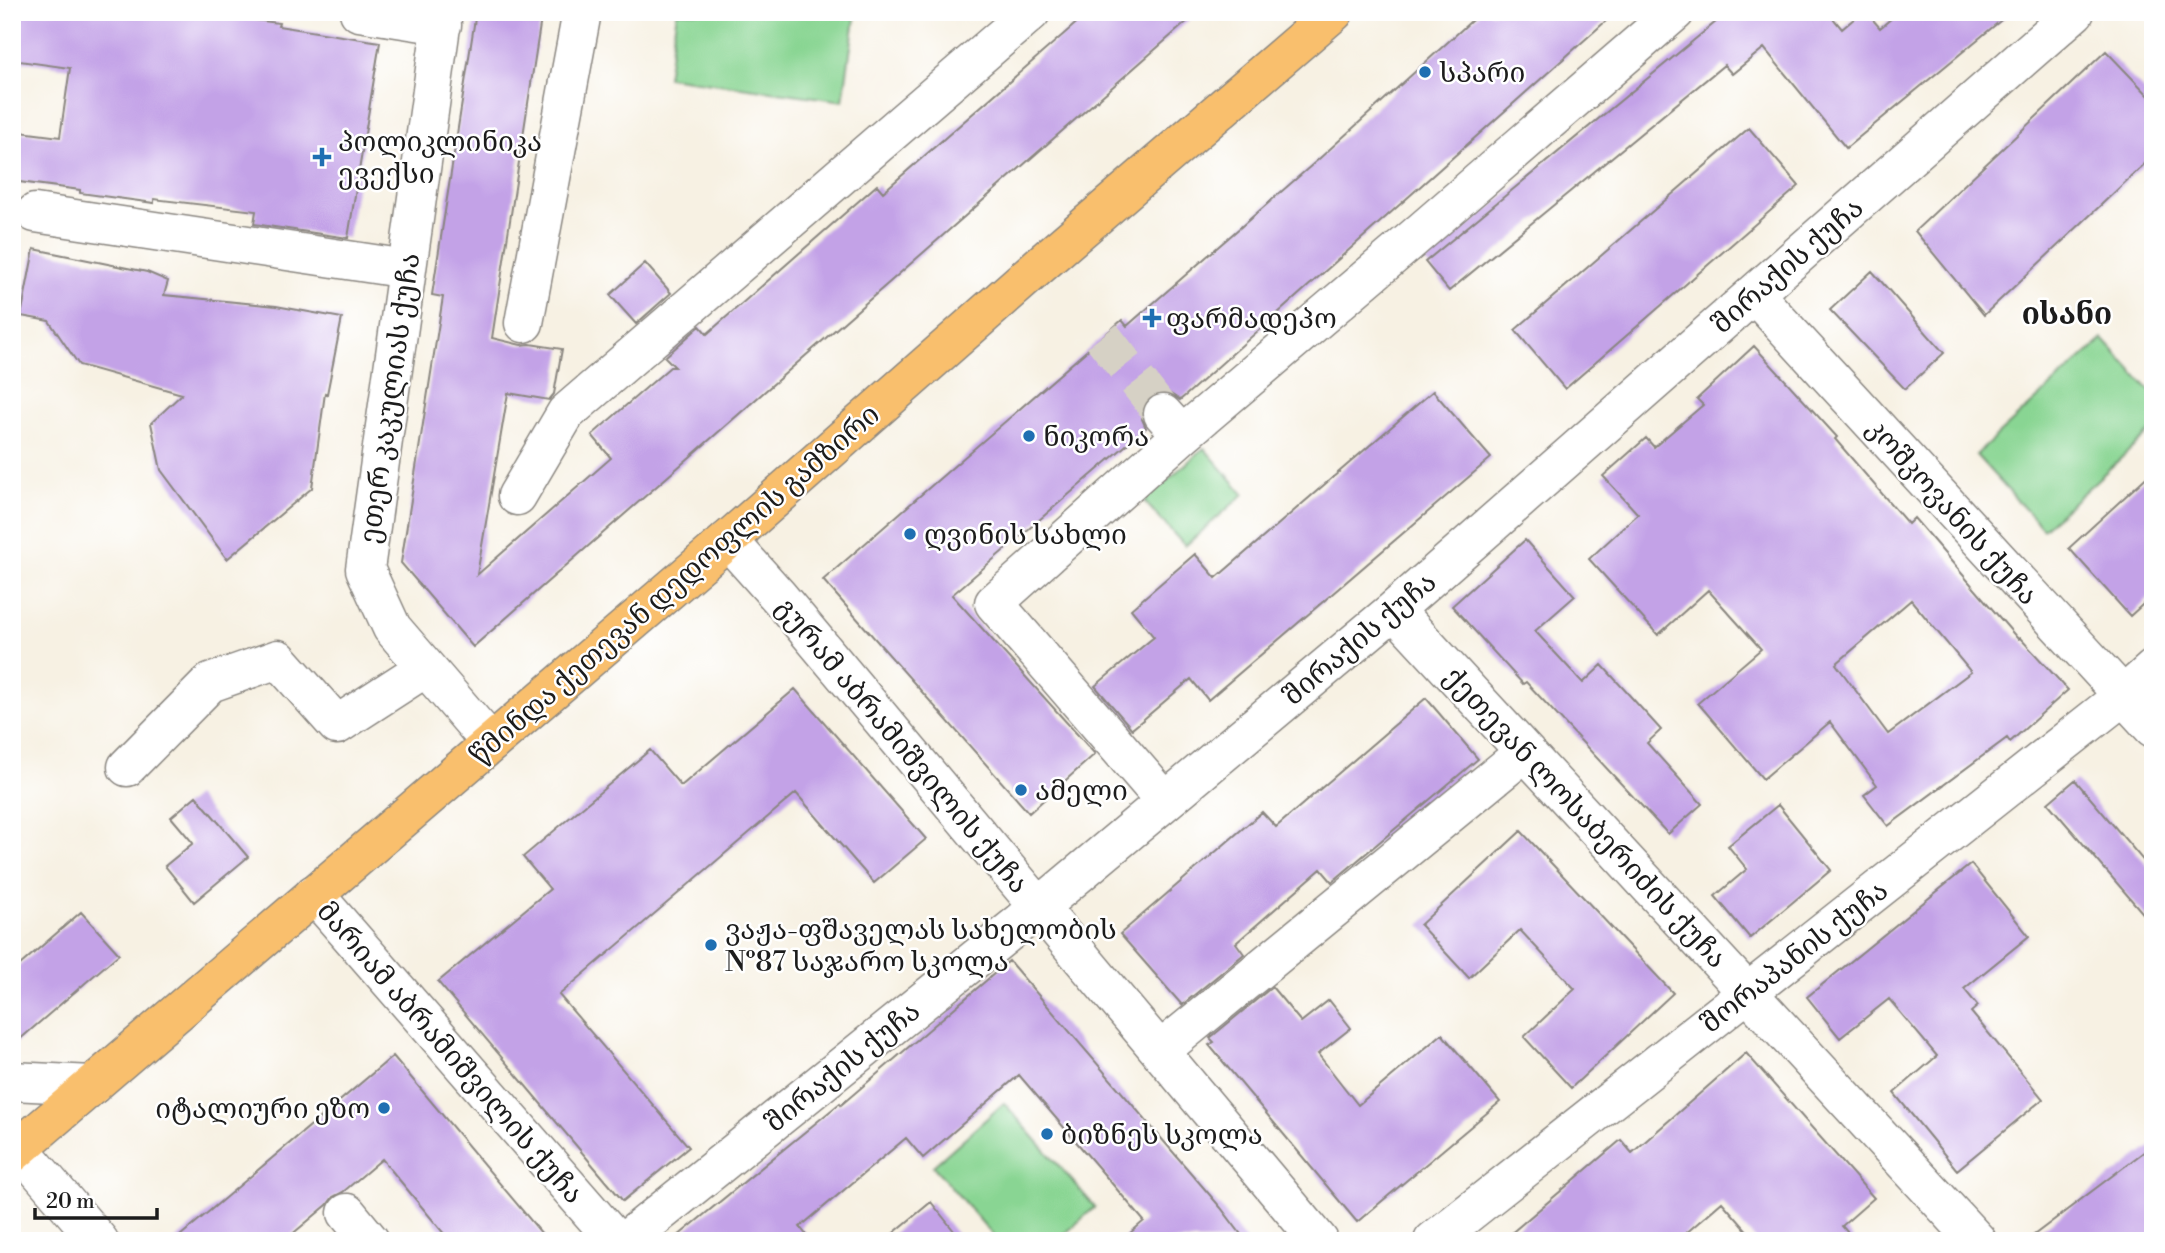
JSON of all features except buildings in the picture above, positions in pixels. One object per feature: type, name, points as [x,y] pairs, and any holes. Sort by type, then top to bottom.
[{"type":"main road","name":"წმინდა ქეთევან დედოფლის გამზირი","points":[[16,1151],[728,540],[1040,265],[1334,12]]},
{"type":"street","points":[[359,12],[442,19]]},
{"type":"street","points":[[524,323],[582,12]]},
{"type":"street","points":[[517,496],[566,413],[1031,12]]},
{"type":"street","points":[[1165,801],[994,603],[1173,424],[1408,243],[1675,12]]},
{"type":"street","name":"შირაქის ქუჩა","points":[[625,1241],[1039,906],[1394,610],[2075,12]]},
{"type":"street","name":"ეთერ კაკულიას ქუჩა","points":[[442,19],[365,569],[392,628],[491,743]]},
{"type":"street","points":[[35,213],[407,269]]},
{"type":"street","name":"კოშკოვანის ქუჩა","points":[[1754,294],[2153,728]]},
{"type":"street","name":"გურამ აბრამიშვილის ქუჩა","points":[[728,540],[788,607],[1319,1241]]},
{"type":"street","name":"ქეთევან ლოსაბერიძის ქუჩა","points":[[1394,610],[1977,1241]]},
{"type":"street","points":[[127,768],[210,684],[278,659],[337,724],[425,668]]},
{"type":"street","name":"შორაპანის ქუჩა","points":[[1433,1241],[2123,696],[2153,669]]},
{"type":"street","points":[[1160,1051],[1525,752]]},
{"type":"street","name":"მარიამ აბრამიშვილის ქუჩა","points":[[314,894],[616,1241]]},
{"type":"street","points":[[12,1081],[93,1084]]},
{"type":"street","points":[[16,1151],[99,1241]]},
{"type":"green space","points":[[677,12],[856,12],[843,101],[667,77]]},
{"type":"green space","points":[[2103,339],[2153,394],[2153,429],[2043,529],[1976,455]]},
{"type":"green space","points":[[1204,448],[1244,494],[1185,546],[1144,501]]},
{"type":"green space","points":[[1004,1103],[1095,1207],[1057,1241],[998,1241],[933,1166]]},
{"type":"tunnel","points":[[1102,336],[1163,414]]},
{"type":"place","name":"სპარი","points":[[1425,72]]},
{"type":"place","name":"პოლიკლინიკა ევექსი","points":[[322,157]]},
{"type":"place","name":"ფარმადეპო","points":[[1152,318]]},
{"type":"place","name":"ნიკორა","points":[[1029,436]]},
{"type":"place","name":"ღვინის სახლი","points":[[910,534]]},
{"type":"place","name":"ამელი","points":[[1021,790]]},
{"type":"place","name":"ვაჟა-ფშაველას სახელობის №87 საჯარო სკოლა","points":[[711,945]]},
{"type":"place","name":"იტალიური ეზო","points":[[384,1108]]},
{"type":"place","name":"ბიზნეს სკოლა","points":[[1047,1134]]},
{"type":"district","name":"ისანი","points":[[2067,314]]}]
